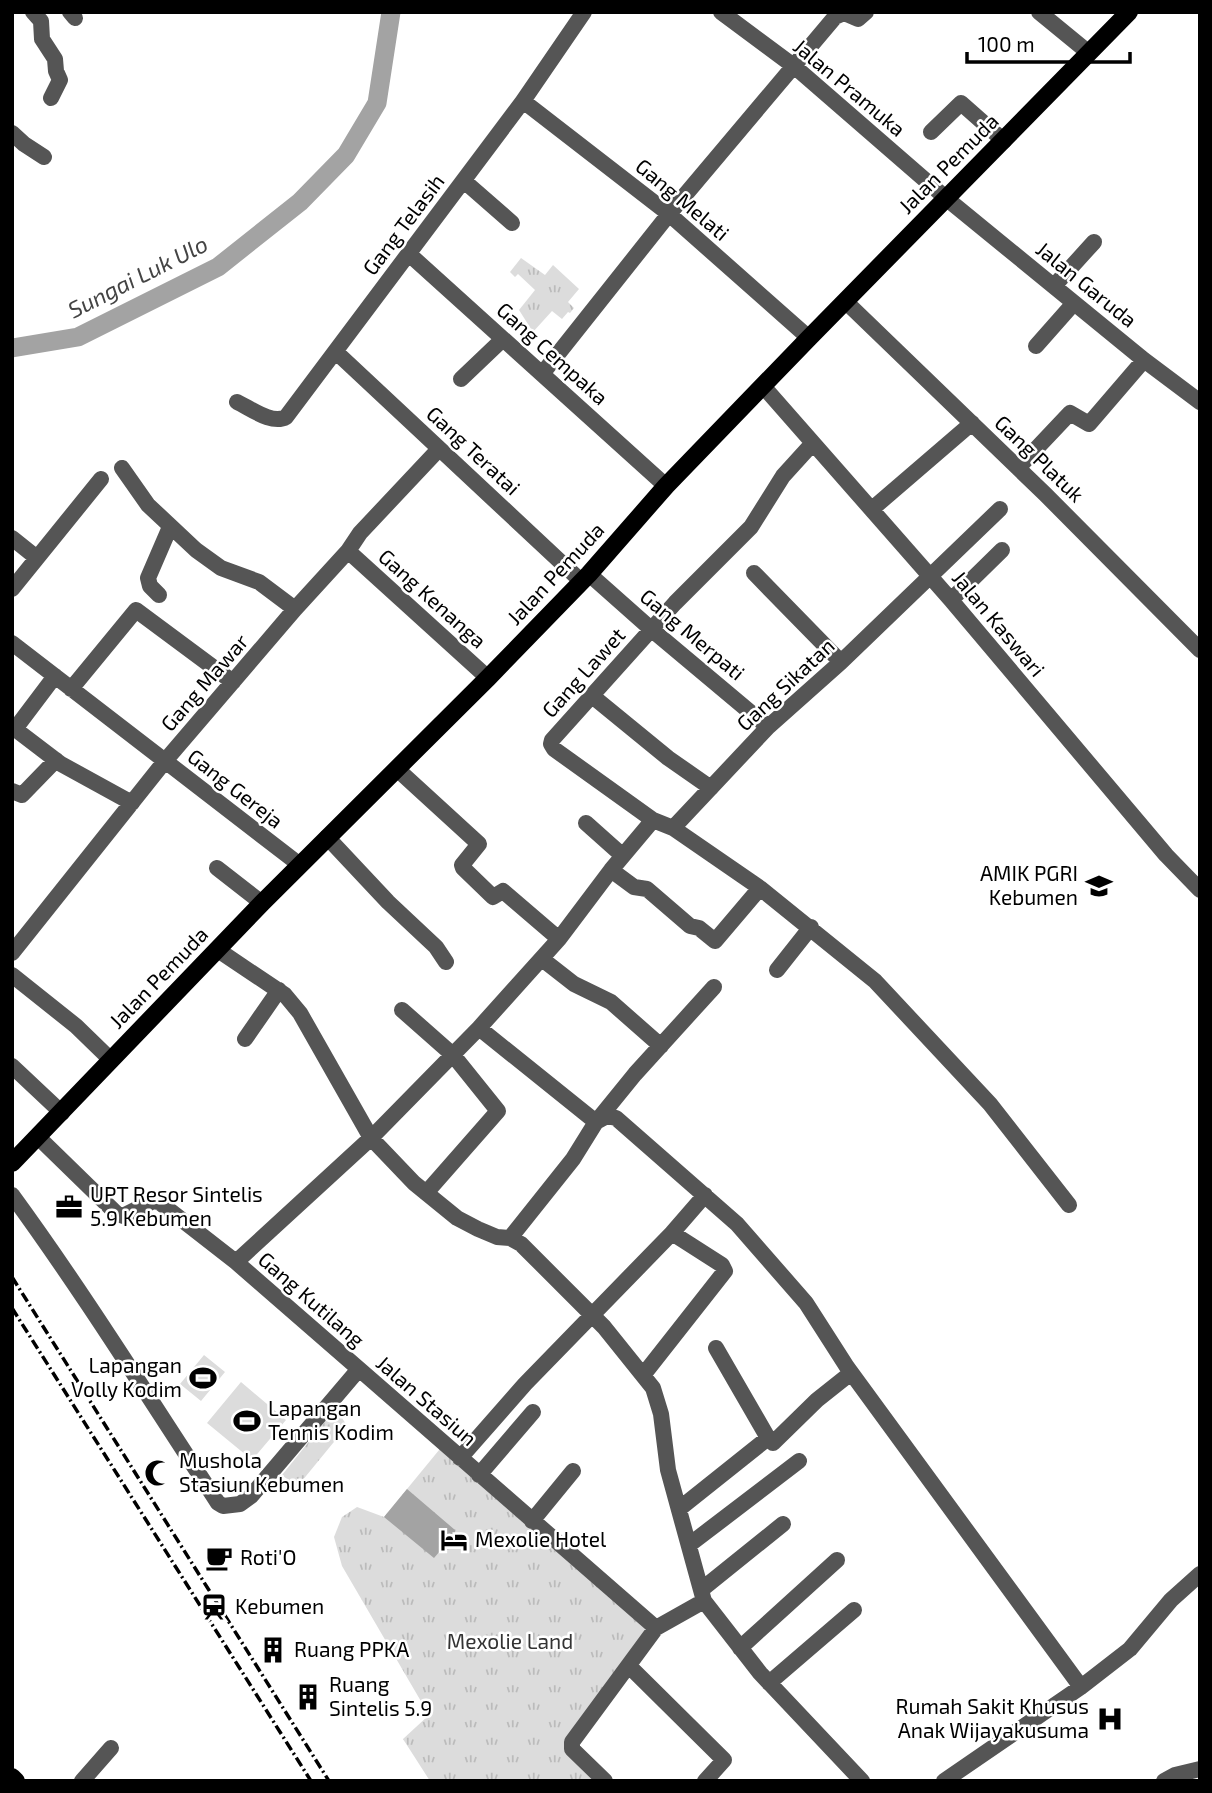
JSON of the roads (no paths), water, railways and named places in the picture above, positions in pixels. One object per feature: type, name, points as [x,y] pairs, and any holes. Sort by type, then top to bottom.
[{"type":"main road","name":"Jalan Pemuda","points":[[12,1163],[262,903],[488,678],[585,577],[666,486],[1129,12]]},
{"type":"main road","points":[[12,1777],[16,1781]]},
{"type":"street","points":[[33,12],[41,21],[42,39],[55,59],[60,80],[51,98]]},
{"type":"street","name":"Gang Telasih","points":[[237,402],[274,420],[282,420],[464,181],[584,12]]},
{"type":"street","name":"Jalan Pramuka","points":[[721,12],[795,67],[947,199]]},
{"type":"street","points":[[542,374],[669,214],[839,13],[858,19],[866,12]]},
{"type":"street","points":[[1039,12],[1089,53]]},
{"type":"street","name":"Gang Melati","points":[[523,101],[669,214],[809,338]]},
{"type":"street","points":[[931,132],[961,103],[1004,141]]},
{"type":"street","points":[[12,133],[23,144],[44,157]]},
{"type":"street","points":[[464,181],[512,223]]},
{"type":"street","name":"Jalan Garuda","points":[[947,199],[1144,360],[1200,402]]},
{"type":"street","points":[[1054,286],[1094,242]]},
{"type":"street","name":"Gang Cempaka","points":[[409,254],[666,486]]},
{"type":"street","name":"Gang Platuk","points":[[845,301],[1018,468],[1200,650]]},
{"type":"street","points":[[1035,345],[1074,303]]},
{"type":"street","points":[[461,379],[503,338]]},
{"type":"street","name":"Gang Teratai","points":[[336,352],[439,449],[585,577]]},
{"type":"street","points":[[1018,468],[1070,413],[1090,424],[1144,360]]},
{"type":"street","name":"Jalan Kaswari","points":[[763,386],[951,600],[1147,834],[1200,890]]},
{"type":"street","points":[[872,509],[972,423]]},
{"type":"street","name":"Gang Lawet","points":[[653,820],[554,749],[552,740],[651,629],[751,527],[783,476],[813,443]]},
{"type":"street","name":"Gang Mawar","points":[[12,953],[165,761],[348,551],[360,533],[439,449]]},
{"type":"street","points":[[122,468],[148,505],[213,564],[259,582],[295,609]]},
{"type":"street","points":[[12,589],[100,479]]},
{"type":"street","name":"Gang Sikatan","points":[[673,828],[768,727],[841,663],[1000,509]]},
{"type":"street","points":[[159,595],[150,586],[148,578],[170,527]]},
{"type":"street","points":[[12,538],[37,558]]},
{"type":"street","points":[[951,600],[1002,550]]},
{"type":"street","name":"Gang Kenanga","points":[[348,551],[488,678]]},
{"type":"street","points":[[754,573],[841,663]]},
{"type":"street","name":"Gang Merpati","points":[[585,577],[768,727]]},
{"type":"street","points":[[71,689],[136,610],[233,682]]},
{"type":"street","name":"Gang Gereja","points":[[12,643],[300,865]]},
{"type":"street","points":[[55,676],[14,728],[56,760],[132,803]]},
{"type":"street","points":[[591,695],[668,758],[711,788]]},
{"type":"street","points":[[12,791],[22,796],[56,760]]},
{"type":"street","points":[[397,768],[480,844],[462,865],[463,868],[493,897],[503,891],[559,939]]},
{"type":"street","points":[[236,1262],[371,1138],[479,1028],[559,939],[653,820],[673,828],[760,888],[875,981],[990,1104],[1069,1205]]},
{"type":"street","points":[[586,823],[623,856]]},
{"type":"street","points":[[327,837],[388,902],[436,947],[446,962]]},
{"type":"street","points":[[217,868],[262,903]]},
{"type":"street","points":[[611,870],[634,887],[647,889],[690,926],[699,928],[715,941],[760,888]]},
{"type":"street","points":[[777,970],[811,927]]},
{"type":"street","points":[[218,950],[279,990],[300,1013],[371,1138],[414,1183],[457,1218],[497,1237],[510,1238],[521,1244],[592,1315],[644,1374],[653,1388],[661,1413],[668,1470],[703,1595],[740,1648],[769,1683],[862,1781]]},
{"type":"street","points":[[542,959],[571,982],[611,1002],[661,1046]]},
{"type":"street","points":[[12,975],[76,1026],[111,1060]]},
{"type":"street","points":[[510,1238],[573,1159],[596,1122],[714,987]]},
{"type":"street","points":[[245,1039],[279,990]]},
{"type":"street","points":[[402,1010],[453,1055],[498,1111],[426,1193]]},
{"type":"street","points":[[479,1028],[596,1122]]},
{"type":"street","points":[[12,1066],[62,1113]]},
{"type":"street","points":[[596,1122],[607,1116],[616,1118],[737,1224],[806,1303],[852,1373],[1081,1687]]},
{"type":"street","name":"Gang Kutilang","points":[[38,1137],[116,1213],[123,1216],[153,1202],[159,1202],[236,1262],[359,1369]]},
{"type":"street","name":"Jalan Stasiun","points":[[12,1195],[69,1274],[218,1503],[223,1506],[240,1504],[251,1496],[359,1369],[656,1628]]},
{"type":"street","points":[[460,1458],[525,1384],[672,1233],[705,1195]]},
{"type":"street","points":[[644,1374],[725,1271],[722,1265],[672,1233]]},
{"type":"street","points":[[716,1348],[768,1438],[774,1443],[817,1400],[852,1373]]},
{"type":"street","points":[[479,1475],[533,1412]]},
{"type":"street","points":[[679,1509],[768,1438]]},
{"type":"street","points":[[689,1545],[799,1461]]},
{"type":"street","points":[[532,1521],[573,1471]]},
{"type":"street","points":[[605,1781],[571,1746],[656,1628],[703,1595],[783,1524]]},
{"type":"street","points":[[740,1648],[837,1560]]},
{"type":"street","points":[[949,1779],[1081,1687],[1130,1649],[1171,1600],[1200,1574]]},
{"type":"street","points":[[769,1683],[854,1610]]},
{"type":"street","points":[[629,1667],[737,1771]]},
{"type":"street","points":[[82,1781],[111,1748]]},
{"type":"street","points":[[705,1781],[724,1759]]},
{"type":"street","points":[[1164,1781],[1175,1775],[1200,1769]]},
{"type":"waterway","name":"Sungai Luk Ulo","points":[[12,348],[78,337],[218,267],[300,202],[346,155],[377,103],[391,12]]},
{"type":"railway","points":[[12,1277],[329,1781]]},
{"type":"railway","points":[[12,1308],[311,1781]]},
{"type":"place","name":"AMIK PGRI Kebumen","points":[[1099,886]]},
{"type":"place","name":"UPT Resor Sintelis 5.9 Kebumen","points":[[69,1207]]},
{"type":"place","name":"Lapangan Volly Kodim","points":[[203,1378]]},
{"type":"place","name":"Lapangan Tennis Kodim","points":[[247,1421]]},
{"type":"place","name":"Mushola Stasiun Kebumen","points":[[158,1473]]},
{"type":"place","name":"Mexolie Hotel","points":[[454,1540]]},
{"type":"place","name":"Roti'O","points":[[219,1558]]},
{"type":"place","name":"Kebumen","points":[[214,1607]]},
{"type":"place","name":"Ruang PPKA","points":[[273,1650]]},
{"type":"place","name":"Ruang Sintelis 5.9","points":[[308,1697]]},
{"type":"place","name":"Rumah Sakit Khusus Anak Wijayakusuma","points":[[1110,1719]]},
{"type":"park label","name":"Mexolie Land","points":[[510,1642]]}]
